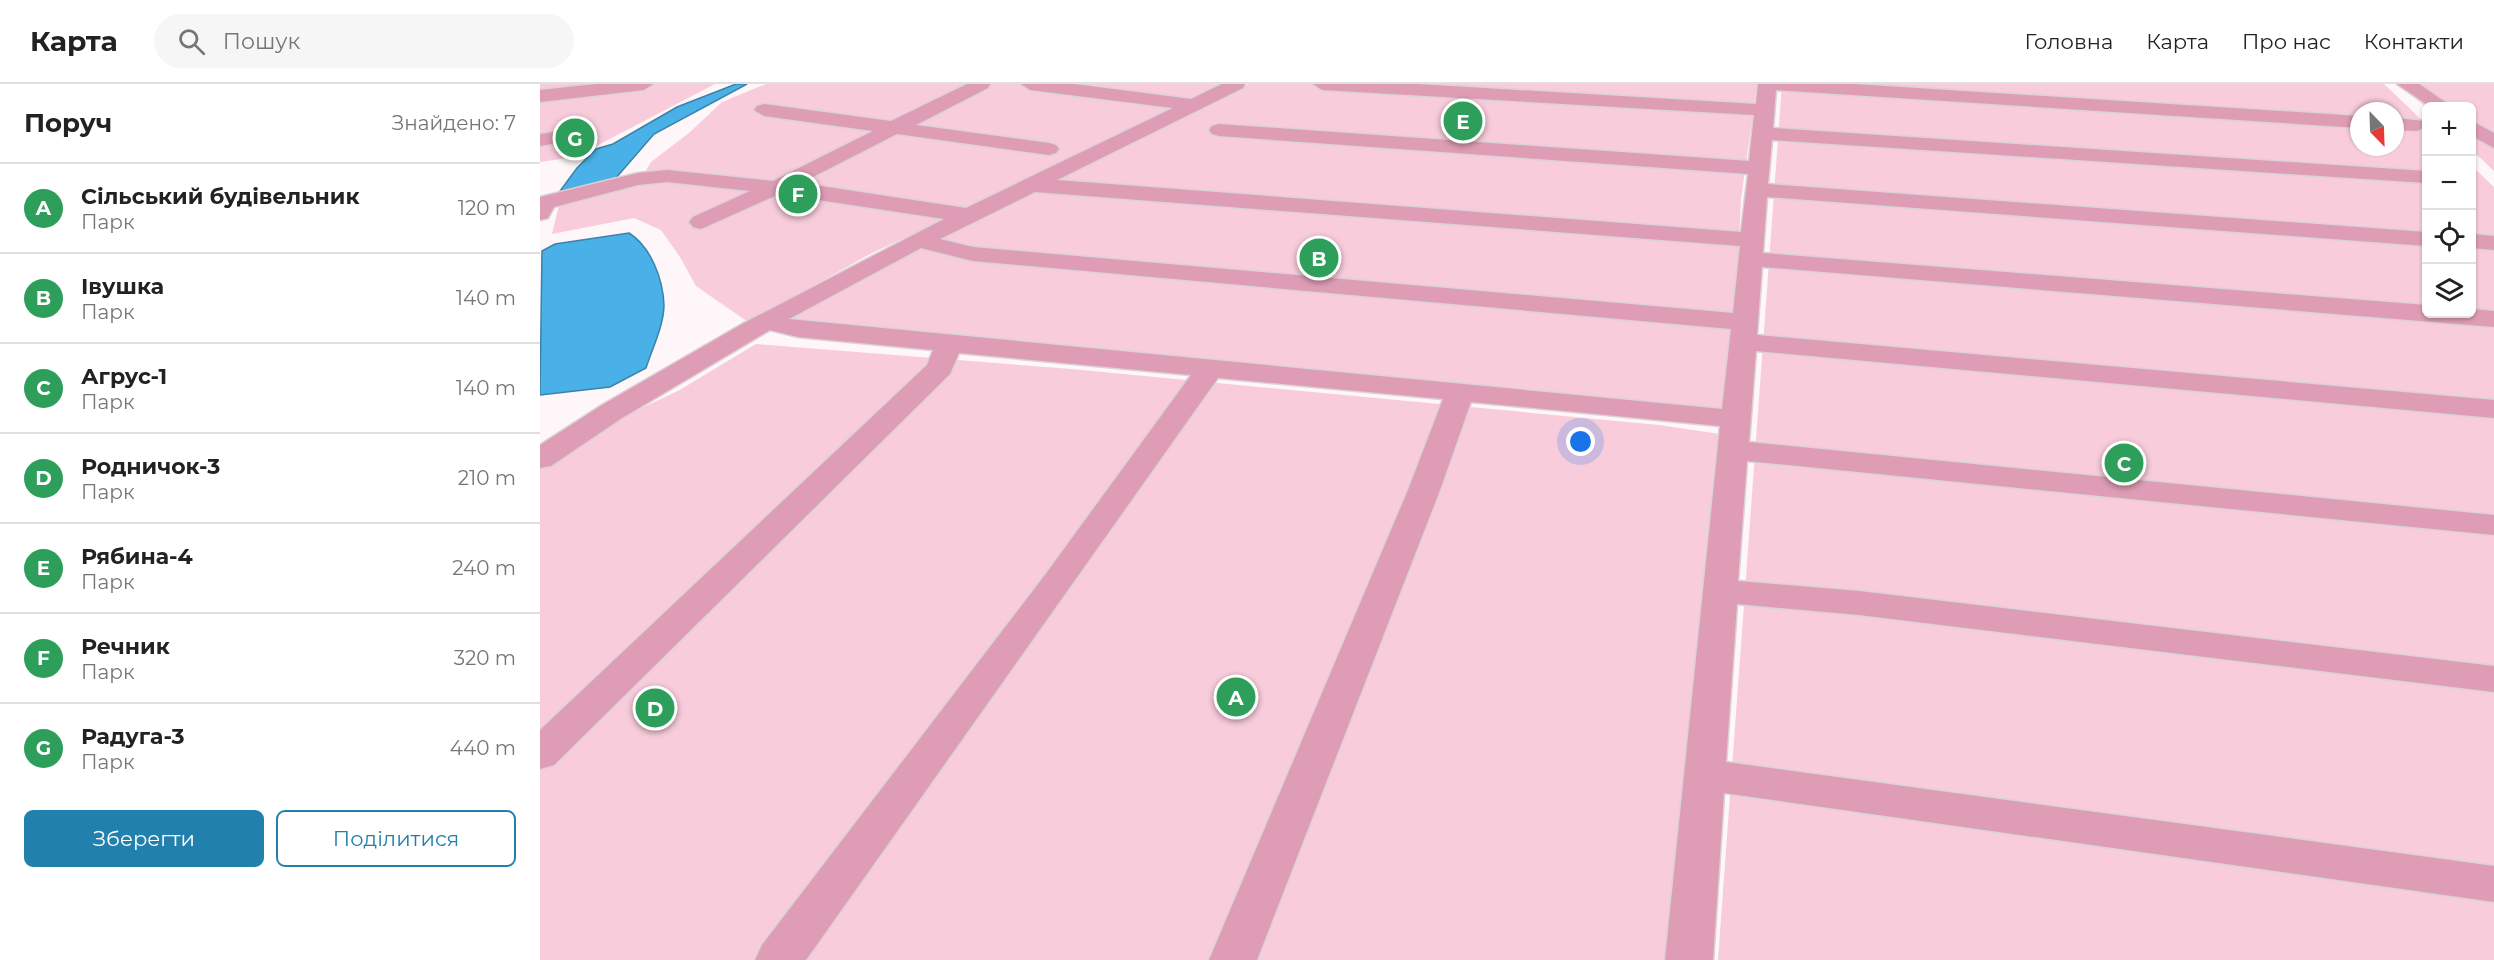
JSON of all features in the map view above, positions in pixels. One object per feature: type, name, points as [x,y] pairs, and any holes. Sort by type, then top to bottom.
[{"type":"street","points":[[540,96],[644,84]]},
{"type":"street","points":[[701,222],[776,188],[981,84]]},
{"type":"street","points":[[1030,84],[1194,105]]},
{"type":"street","points":[[540,459],[572,435],[856,271],[1236,84]]},
{"type":"street","points":[[1322,84],[1765,103],[2350,122]]},
{"type":"street","points":[[2406,84],[2435,102]]},
{"type":"street","points":[[1765,103],[2422,176]]},
{"type":"street","points":[[1689,960],[1765,103]]},
{"type":"street","points":[[764,111],[1049,149]]},
{"type":"street","points":[[2404,124],[2417,125]]},
{"type":"street","points":[[1219,130],[2422,239]]},
{"type":"street","points":[[2476,130],[2494,142]]},
{"type":"street","points":[[540,140],[567,136]]},
{"type":"street","points":[[540,213],[544,203],[638,179],[668,176],[776,188],[971,216]]},
{"type":"street","points":[[1034,185],[1751,249],[2422,313]]},
{"type":"street","points":[[920,241],[973,254],[2494,409]]},
{"type":"street","points":[[2476,241],[2494,243]]},
{"type":"street","points":[[2476,318],[2494,319]]},
{"type":"street","points":[[766,321],[798,329],[1459,394],[1734,434],[2494,525]]},
{"type":"street","points":[[540,753],[940,369],[949,344]]},
{"type":"street","points":[[779,960],[1057,583],[1209,370]]},
{"type":"street","points":[[1233,960],[1424,490],[1459,394]]},
{"type":"street","points":[[1720,591],[1859,603],[2494,679]]},
{"type":"street","points":[[1705,775],[2494,884]]},
{"type":"shaded area","points":[[540,84],[715,84],[575,157],[540,162]]},
{"type":"shaded area","points":[[766,84],[1224,84],[1043,173],[870,254],[748,322],[696,286],[680,257],[661,230],[634,218],[552,234],[559,205],[638,184],[651,162],[689,133],[722,102]]},
{"type":"shaded area","points":[[1249,84],[1757,84],[1741,199],[1730,410],[782,317]]},
{"type":"shaded area","points":[[1782,84],[2384,84],[2403,102],[2350,102],[2350,156],[2404,156],[2404,103],[2422,120],[2422,318],[2476,318],[2476,170],[2494,187],[2494,960],[1718,960]]},
{"type":"shaded area","points":[[2402,84],[2494,84],[2494,171],[2476,154],[2476,102],[2422,102],[2422,104]]},
{"type":"shaded area","points":[[756,344],[1071,369],[1659,425],[1720,434],[1668,960],[540,960],[540,455],[678,391]]},
{"type":"water","points":[[736,84],[747,84],[654,134],[615,179],[560,191],[577,168],[596,149],[613,144],[677,107]]},
{"type":"water","points":[[629,233],[644,246],[654,264],[663,295],[662,321],[646,368],[610,387],[540,395],[542,251],[555,244]]},
{"type":"place","name":"Рябина-4","points":[[1463,121]]},
{"type":"place","name":"Радуга-3","points":[[575,138]]},
{"type":"place","name":"Речник","points":[[798,194]]},
{"type":"place","name":"Івушка","points":[[1319,258]]},
{"type":"place","name":"Агрус-1","points":[[2124,463]]},
{"type":"place","name":"Сільський будівельник","points":[[1236,697]]},
{"type":"place","name":"Родничок-3","points":[[655,708]]}]
